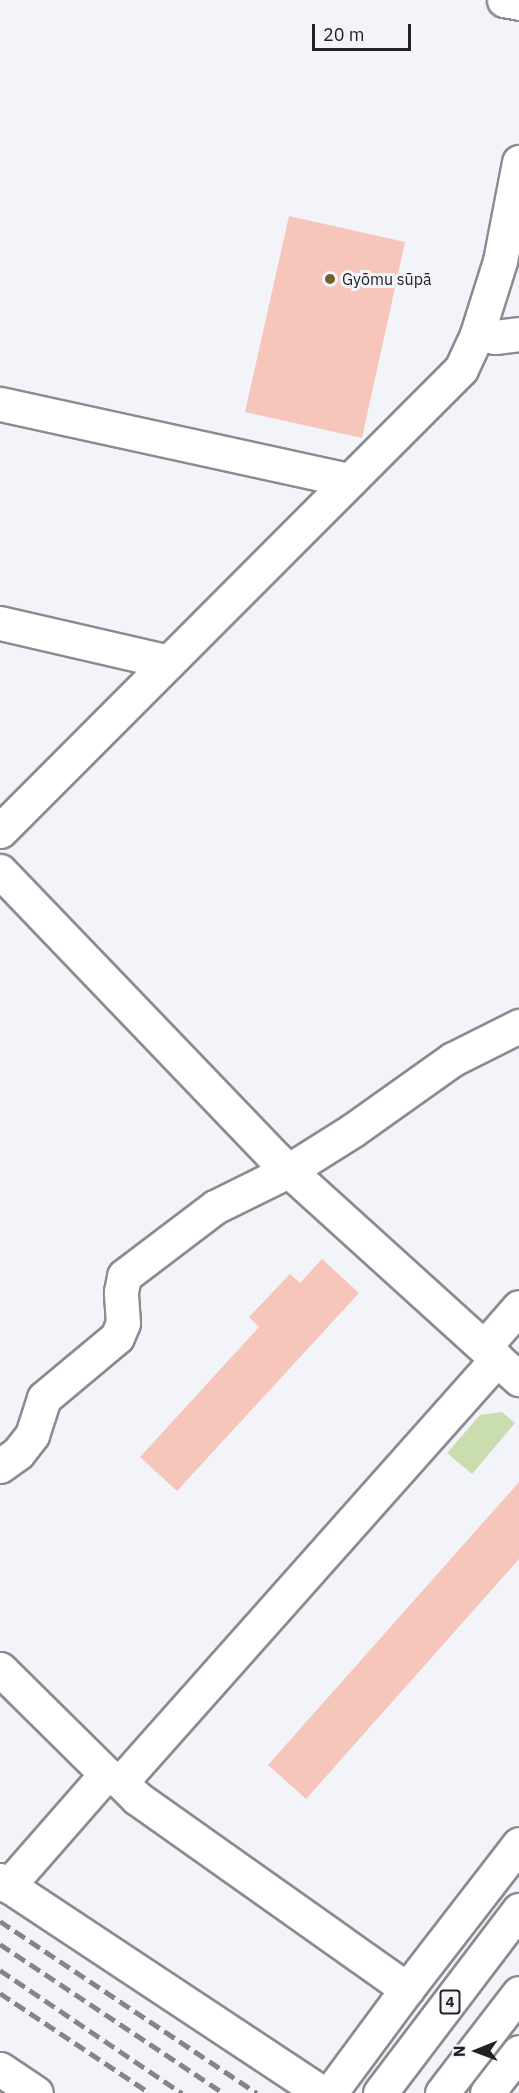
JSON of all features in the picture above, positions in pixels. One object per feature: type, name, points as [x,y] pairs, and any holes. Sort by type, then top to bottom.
[{"type":"main road","points":[[504,0],[519,3]]},
{"type":"main road","points":[[2,828],[461,369],[477,333],[500,261],[519,162]]},
{"type":"main road","points":[[477,333],[495,337],[519,334]]},
{"type":"main road","points":[[0,404],[350,480]]},
{"type":"main road","points":[[0,623],[169,662]]},
{"type":"main road","points":[[0,871],[288,1171],[500,1362]]},
{"type":"main road","points":[[0,1466],[18,1453],[32,1436],[44,1398],[117,1337],[123,1323],[121,1292],[124,1276],[215,1207],[288,1171],[353,1130],[453,1059],[519,1026]]},
{"type":"main road","points":[[322,2093],[4,1883],[113,1778],[500,1362],[519,1307]]},
{"type":"main road","points":[[0,1670],[137,1798],[407,1989]]},
{"type":"main road","points":[[330,2093],[519,1844]]},
{"type":"main road","name":"4","points":[[380,2093],[519,1910]]},
{"type":"main road","points":[[442,2093],[519,1993]]},
{"type":"main road","points":[[487,2093],[519,2052]]},
{"type":"main road","points":[[0,2069],[36,2093]]},
{"type":"green space","points":[[502,1412],[515,1423],[472,1474],[447,1453],[480,1415]]},
{"type":"building","points":[[289,216],[405,242],[362,438],[245,412]]},
{"type":"building","points":[[322,1259],[359,1293],[177,1491],[140,1457],[259,1327],[249,1317],[290,1274],[300,1283]]},
{"type":"building","points":[[519,1482],[519,1559],[306,1799],[268,1765]]},
{"type":"railway","points":[[0,1921],[257,2093]]},
{"type":"railway","points":[[0,1944],[223,2093]]},
{"type":"railway","points":[[0,1970],[182,2093]]},
{"type":"railway","points":[[0,1993],[150,2093]]},
{"type":"place","name":"Gyōmu sūpā","points":[[330,279]]}]
